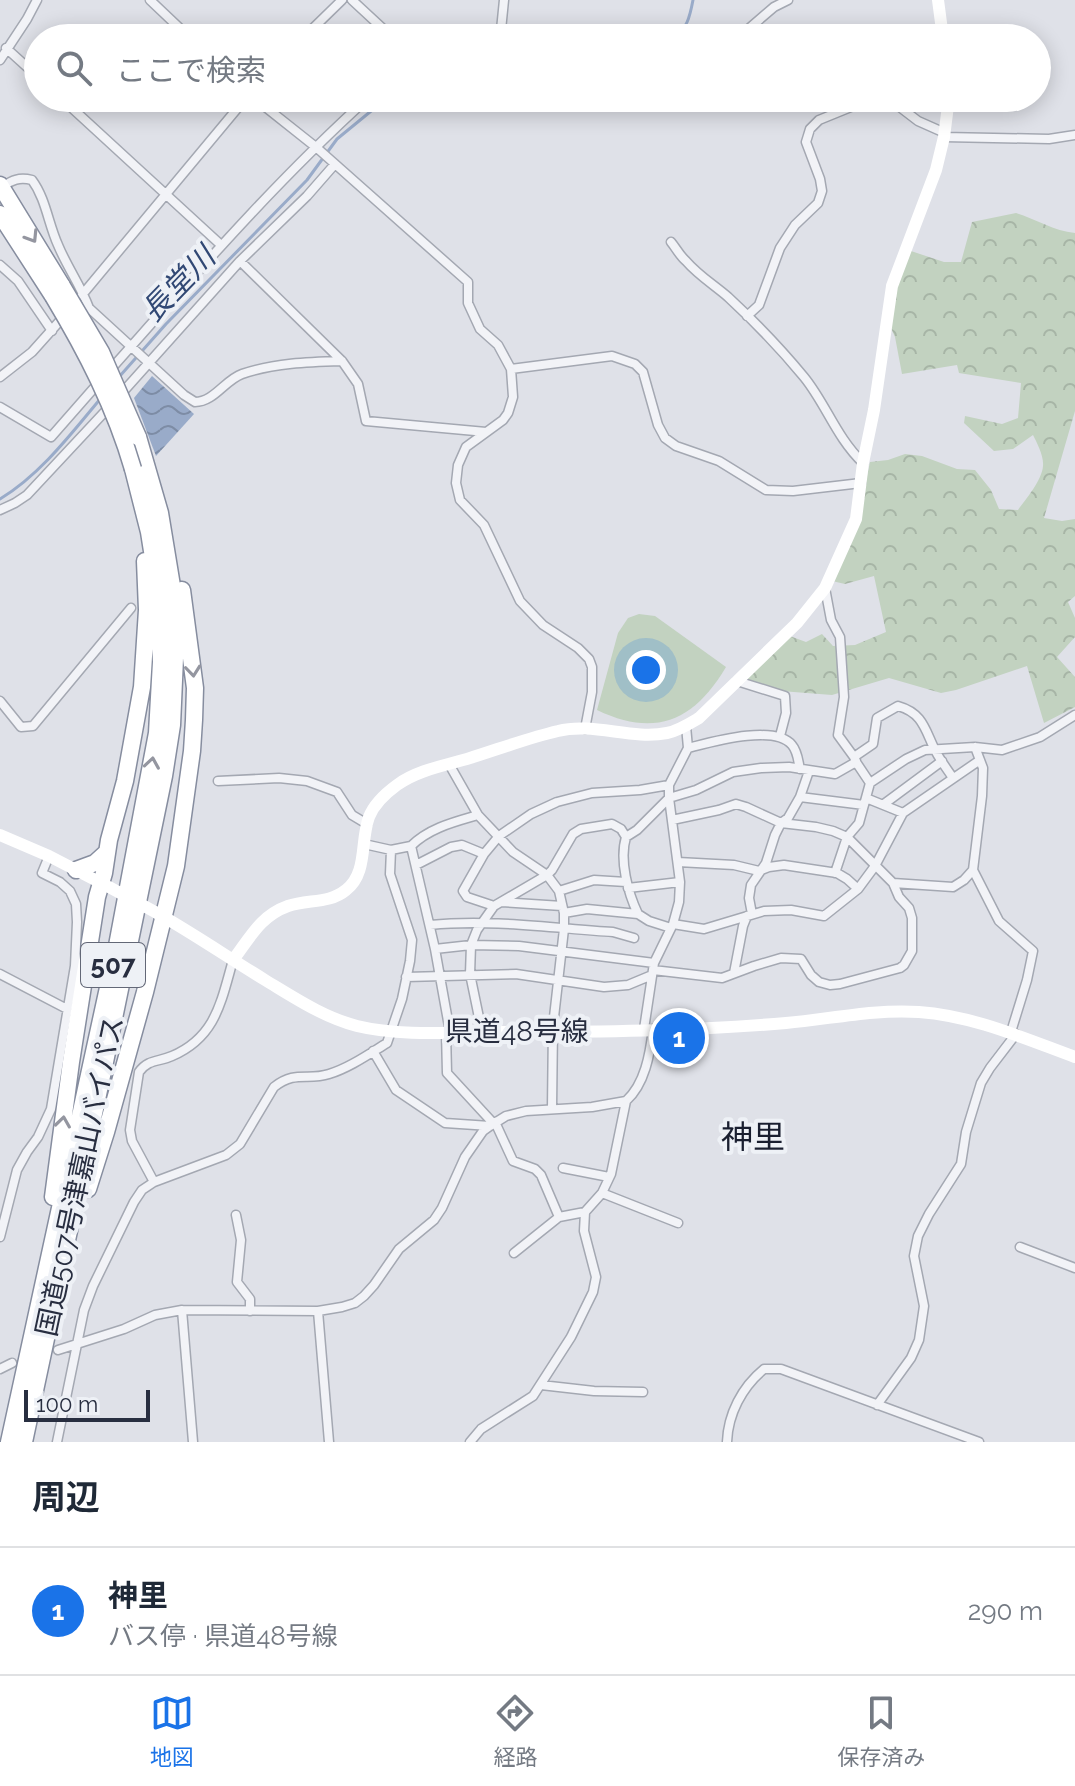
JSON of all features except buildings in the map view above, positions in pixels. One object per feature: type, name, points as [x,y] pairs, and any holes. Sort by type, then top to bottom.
[{"type":"highway","name":"国道507号津嘉山バイパス","points":[[1,186],[58,291],[103,388],[139,480],[154,559],[161,662],[157,733],[45,1343],[9,1442]]},
{"type":"highway","name":"国道507号津嘉山バイパス","points":[[0,214],[58,291]]},
{"type":"highway","name":"国道507号津嘉山バイパス","points":[[24,1442],[106,1057],[172,725],[175,658],[172,586],[160,513],[139,480]]},
{"type":"highway","points":[[45,1343],[71,1062],[90,941],[105,885],[106,853],[125,781],[143,675],[147,610],[139,480]]},
{"type":"highway","points":[[45,1343],[106,1132],[176,866],[192,751],[195,688],[190,646],[177,561],[168,523],[160,513]]},
{"type":"highway","points":[[76,870],[95,863],[106,853]]},
{"type":"street","points":[[0,60],[37,0]]},
{"type":"street","points":[[150,0],[175,24]]},
{"type":"street","points":[[317,24],[342,0]]},
{"type":"street","points":[[352,0],[378,24]]},
{"type":"street","points":[[502,24],[504,0]]},
{"type":"street","points":[[754,24],[774,7],[788,0]]},
{"type":"street","points":[[938,0],[941,24]]},
{"type":"street","points":[[6,48],[24,64]]},
{"type":"street","points":[[76,112],[221,245]]},
{"type":"street","points":[[0,377],[32,352],[52,331],[234,112]]},
{"type":"street","points":[[272,112],[317,148],[468,282],[468,303],[480,329],[498,345],[511,369],[513,397],[503,420],[466,447],[458,465],[456,483],[460,500],[484,525],[520,601],[543,625],[589,659],[592,692],[585,729]]},
{"type":"street","points":[[0,407],[51,437],[221,245],[354,112]]},
{"type":"street","points":[[747,316],[759,305],[780,248],[795,225],[818,203],[822,191],[820,179],[806,142],[810,129],[819,120],[839,112]]},
{"type":"street","points":[[906,112],[944,135],[1049,139],[1075,135]]},
{"type":"street","points":[[154,1182],[132,1141],[130,1130],[139,1072],[151,1061],[175,1055],[197,1041],[208,1029],[216,1017],[233,960],[255,928],[276,911],[298,903],[331,898],[349,888],[358,877],[367,824],[373,808],[398,784],[449,764],[562,730],[649,734],[668,733],[686,726],[699,718],[797,623],[825,588],[856,519],[892,286],[936,170],[947,112]]},
{"type":"street","points":[[0,510],[27,495],[150,364],[240,261],[335,164]]},
{"type":"street","points":[[1,186],[22,177],[32,180],[40,192],[57,244],[89,308],[195,402],[206,400],[232,378],[242,374],[305,362],[342,361]]},
{"type":"street","points":[[671,242],[686,262],[747,316],[804,376],[833,425],[863,463]]},
{"type":"street","points":[[240,261],[342,361],[358,384],[366,421],[486,432]]},
{"type":"street","points":[[0,265],[18,281],[52,331]]},
{"type":"street","points":[[511,369],[612,356],[635,364],[643,372],[658,425],[665,438],[676,446],[719,461],[766,490],[793,491],[861,483]]},
{"type":"street","points":[[825,588],[831,620],[840,637],[844,697],[838,735],[870,783]]},
{"type":"street","points":[[0,701],[21,727],[33,726],[131,608]]},
{"type":"street","points":[[737,681],[785,696],[786,713],[780,736]]},
{"type":"street","points":[[638,914],[627,885],[623,846],[626,837],[669,798],[696,790],[733,772],[761,768],[835,774],[873,744],[877,718],[898,706],[907,709],[924,723],[953,778]]},
{"type":"street","points":[[835,873],[847,837],[859,823],[870,783],[906,759],[935,749],[975,747],[1002,750],[1040,737],[1075,715]]},
{"type":"street","points":[[45,1343],[79,1344],[155,1315],[182,1310],[318,1311],[355,1303],[364,1296],[399,1249],[434,1220],[465,1157],[483,1131],[506,1116],[526,1111],[592,1107],[626,1101],[633,1095],[647,1063],[653,969],[679,902],[680,882],[669,785],[688,748],[686,726]]},
{"type":"street","points":[[688,748],[718,740],[780,736],[790,742],[805,770],[800,797],[788,818],[781,823],[766,863],[751,885],[749,915],[743,926],[734,973]]},
{"type":"street","points":[[877,1405],[911,1358],[919,1340],[924,1306],[914,1256],[918,1236],[961,1164],[966,1132],[981,1083],[1014,1033],[1033,951],[999,921],[973,870],[983,768],[975,747]]},
{"type":"street","points":[[669,785],[592,793],[557,802],[531,814],[499,836],[484,854],[463,891],[467,897],[497,904],[638,914],[649,921],[704,929],[764,911],[791,910],[824,916],[858,889],[875,866],[903,813],[980,760]]},
{"type":"street","points":[[884,804],[942,761]]},
{"type":"street","points":[[449,764],[478,815],[513,852],[547,875],[559,891],[564,929],[553,1032],[552,1108]]},
{"type":"street","points":[[218,781],[279,778],[307,781],[337,792],[352,815],[367,824]]},
{"type":"street","points":[[800,797],[865,801],[884,804],[903,813]]},
{"type":"street","points":[[435,949],[471,945],[519,946],[722,978],[781,958],[801,959],[811,975],[819,982],[830,985],[900,968],[908,960],[912,951],[909,908],[899,897],[893,883],[847,837],[816,827],[781,823],[736,804],[672,820]]},
{"type":"street","points":[[364,844],[391,850],[411,846],[419,838],[448,823],[478,815]]},
{"type":"street","points":[[482,1032],[470,974],[471,945],[482,922],[497,904],[547,875],[573,834],[581,829],[612,824],[621,829],[626,837]]},
{"type":"street","name":"県道48号線","points":[[0,835],[49,856],[161,916],[304,1004],[356,1025],[391,1031],[448,1032],[728,1028],[897,1011],[951,1016],[1014,1033],[1075,1057]]},
{"type":"street","points":[[416,865],[451,847],[462,845],[484,854]]},
{"type":"street","points":[[411,846],[435,949],[448,1032],[447,1073],[493,1124],[513,1161],[535,1169],[541,1175],[559,1217]]},
{"type":"street","points":[[57,1442],[84,1310],[142,1190],[154,1182],[226,1155],[240,1144],[274,1087],[281,1082],[291,1077],[318,1077],[332,1073],[387,1043],[402,999],[412,940],[390,874],[391,850]]},
{"type":"street","points":[[0,1237],[17,1170],[51,1109],[75,966],[76,904],[70,891],[42,873],[49,856]]},
{"type":"street","points":[[678,862],[734,865],[759,871],[784,865],[835,873],[858,889]]},
{"type":"street","points":[[893,883],[953,887],[973,870]]},
{"type":"street","points":[[559,891],[594,880],[627,885],[680,882]]},
{"type":"street","points":[[430,925],[482,922],[613,932],[634,938]]},
{"type":"street","points":[[406,977],[516,974],[604,987],[628,985],[653,969]]},
{"type":"street","points":[[0,974],[67,1009]]},
{"type":"street","points":[[373,1051],[396,1090],[445,1123],[493,1124]]},
{"type":"street","points":[[514,1253],[559,1217],[585,1212],[602,1193],[609,1177],[626,1101]]},
{"type":"street","points":[[563,1168],[609,1177]]},
{"type":"street","points":[[602,1193],[678,1223]]},
{"type":"street","points":[[470,1442],[481,1429],[533,1396],[571,1337],[593,1292],[596,1277],[584,1231],[585,1212]]},
{"type":"street","points":[[236,1215],[241,1240],[237,1282],[250,1299],[250,1311]]},
{"type":"street","points":[[1020,1247],[1075,1268]]},
{"type":"street","points":[[182,1310],[193,1442]]},
{"type":"street","points":[[318,1311],[329,1442]]},
{"type":"street","points":[[0,1369],[12,1363]]},
{"type":"street","points":[[727,1442],[727,1430],[735,1408],[752,1379],[764,1369],[781,1369],[979,1442]]},
{"type":"street","points":[[541,1385],[643,1392]]},
{"type":"green space","points":[[1016,213],[1075,233],[1075,411],[1044,518],[1062,521],[1075,519],[1075,596],[1068,602],[1075,618],[1075,637],[1057,657],[1075,677],[1075,707],[1044,723],[1027,666],[941,693],[889,678],[832,695],[768,690],[745,681],[787,635],[806,642],[822,634],[833,646],[855,645],[886,632],[874,576],[845,584],[832,581],[870,462],[905,454],[922,456],[957,469],[975,470],[991,490],[999,509],[1018,510],[1037,483],[1043,462],[1033,435],[1013,449],[994,451],[964,423],[965,416],[1002,424],[1018,418],[1021,383],[959,373],[957,365],[902,374],[895,337],[886,317],[905,249],[944,262],[961,262],[972,222]]},
{"type":"green space","points":[[639,614],[655,616],[726,667],[714,686],[686,712],[655,723],[637,723],[597,710],[618,633],[628,618]]},
{"type":"water","points":[[152,376],[194,414],[156,456],[134,398]]},
{"type":"waterway","name":"長堂川","points":[[686,24],[693,0]]},
{"type":"waterway","name":"長堂川","points":[[119,377],[166,324],[307,180],[337,139],[370,112]]},
{"type":"waterway","name":"長堂川","points":[[0,499],[42,466],[101,398]]},
{"type":"place","name":"神里","points":[[679,1038]]},
{"type":"district","name":"神里","points":[[753,1136]]}]
